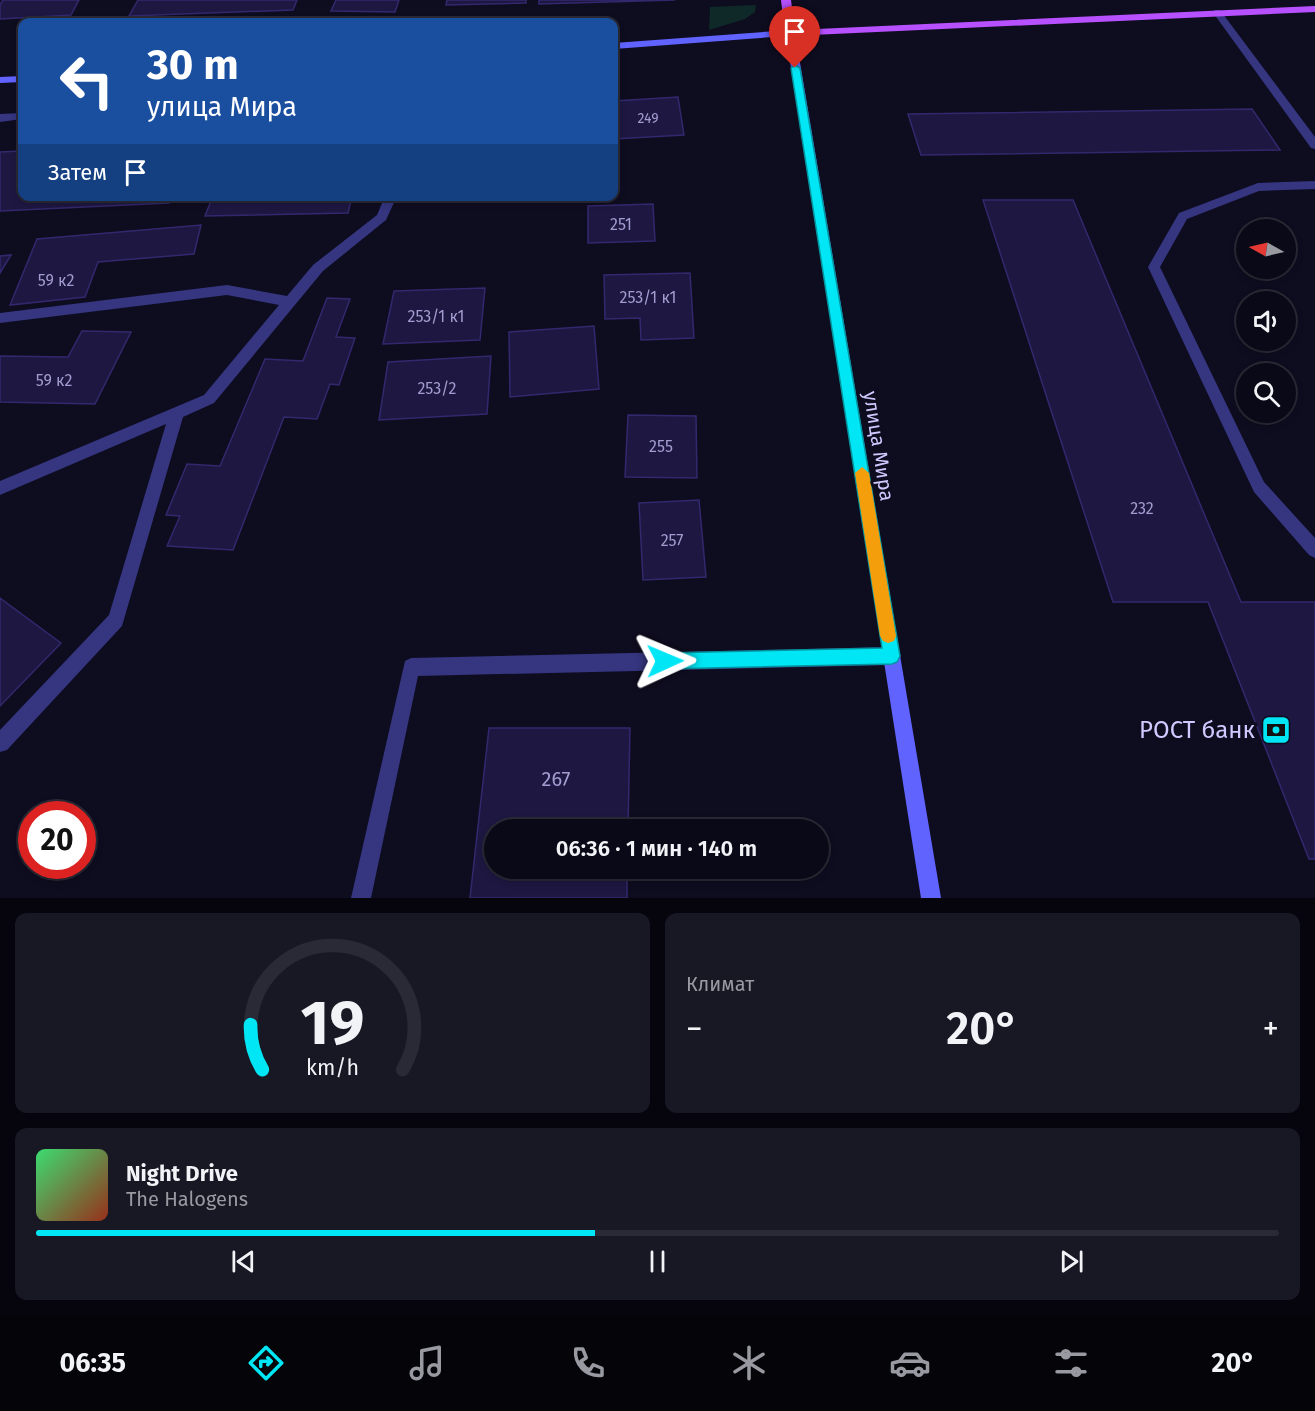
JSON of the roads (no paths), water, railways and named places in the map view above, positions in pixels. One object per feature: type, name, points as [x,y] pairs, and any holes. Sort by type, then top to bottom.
[{"type":"main road","name":"улица Мира","points":[[786,0],[789,33],[931,898]]},
{"type":"main road","points":[[618,46],[789,33],[1315,9]]},
{"type":"main road","points":[[0,80],[18,79]]},
{"type":"lane","points":[[1217,12],[1315,145]]},
{"type":"lane","points":[[0,118],[18,116]]},
{"type":"lane","points":[[1315,185],[1258,187],[1183,216],[1154,267],[1259,487],[1315,550]]},
{"type":"lane","points":[[0,488],[208,399],[318,268],[382,217],[389,201]]},
{"type":"lane","points":[[0,318],[227,290],[290,302]]},
{"type":"lane","points":[[0,743],[116,620],[177,412]]},
{"type":"lane","points":[[361,898],[411,667],[892,656]]},
{"type":"place","name":"РОСТ банк","points":[[1276,730]]}]
